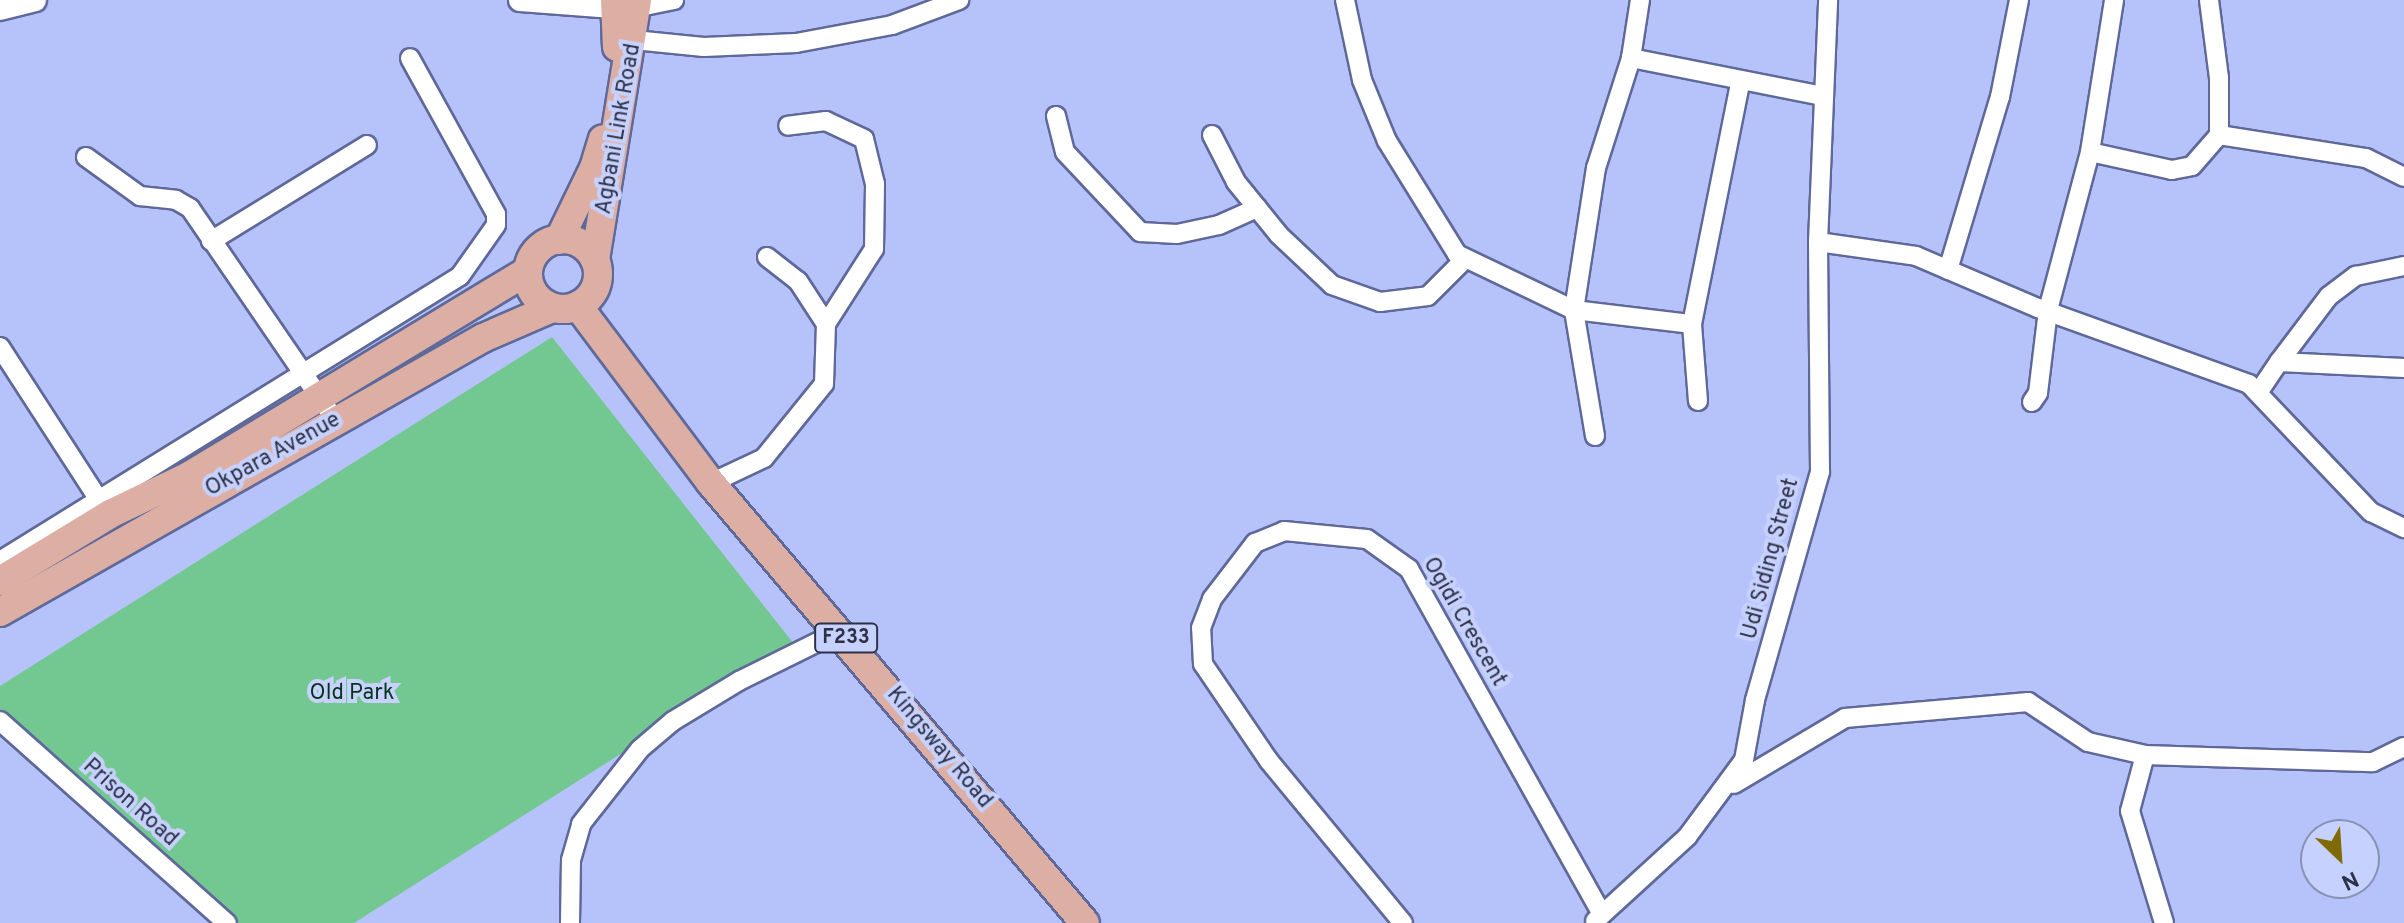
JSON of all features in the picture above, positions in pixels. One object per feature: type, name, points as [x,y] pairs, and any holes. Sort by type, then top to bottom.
[{"type":"main road","name":"Agbani Link Road","points":[[596,270],[634,40],[624,4]]},
{"type":"main road","name":"Agbani Link Road","points":[[559,240],[594,168],[603,136],[624,4]]},
{"type":"main road","points":[[528,271],[538,250],[559,240],[580,244],[596,270]]},
{"type":"main road","name":"F233","points":[[528,271],[534,294],[565,307],[596,270]]},
{"type":"main road","name":"Kingsway Road","points":[[596,270],[614,348]]},
{"type":"main road","name":"Okpara Avenue","points":[[0,612],[328,408],[528,271]]},
{"type":"main road","name":"Kingsway Road","points":[[565,307],[614,348],[711,483],[840,631],[1085,923]]},
{"type":"main road","name":"Okpara Avenue","points":[[0,581],[104,507],[189,476],[328,408],[483,338],[565,307]]},
{"type":"street","points":[[0,9],[35,0]]},
{"type":"street","points":[[520,0],[624,4],[674,0]]},
{"type":"street","points":[[634,40],[704,47],[796,43],[892,25],[959,0]]},
{"type":"street","points":[[1345,0],[1362,80],[1387,141],[1464,260],[1574,310],[1692,324]]},
{"type":"street","points":[[1595,436],[1574,310],[1596,168],[1631,58],[1640,0]]},
{"type":"street","name":"Udi Siding Street","points":[[1598,919],[1687,837],[1728,788],[1753,733],[1755,700],[1820,472],[1818,242],[1828,0]]},
{"type":"street","points":[[1948,270],[2000,97],[2019,0]]},
{"type":"street","points":[[2032,402],[2038,393],[2048,310],[2090,152],[2114,0]]},
{"type":"street","points":[[2090,152],[2172,170],[2192,166],[2219,135],[2219,78],[2209,0]]},
{"type":"street","points":[[0,561],[104,507],[300,372],[460,276],[496,225],[496,214],[410,58]]},
{"type":"street","points":[[1631,58],[1740,84],[1823,96]]},
{"type":"street","points":[[1698,401],[1692,324],[1740,84]]},
{"type":"street","points":[[1056,116],[1065,152],[1140,232],[1177,234],[1219,225],[1257,208]]},
{"type":"street","points":[[711,483],[764,458],[824,384],[826,324],[874,249],[870,161],[864,139],[826,121],[788,126]]},
{"type":"street","points":[[1212,135],[1236,182],[1332,285],[1380,302],[1428,296],[1464,260]]},
{"type":"street","points":[[2219,135],[2366,158],[2404,177]]},
{"type":"street","points":[[211,241],[367,145]]},
{"type":"street","points":[[86,157],[140,196],[185,204],[328,408]]},
{"type":"street","points":[[1818,242],[1916,256],[2048,310],[2260,390],[2371,512],[2404,528]]},
{"type":"street","points":[[767,257],[798,281],[826,324]]},
{"type":"street","points":[[2260,390],[2329,296],[2356,276],[2404,266]]},
{"type":"street","points":[[2,357],[104,507]]},
{"type":"street","points":[[2279,362],[2404,368]]},
{"type":"street","name":"Ogidi Crescent","points":[[1403,923],[1269,761],[1203,664],[1201,628],[1212,599],[1255,543],[1284,531],[1367,539],[1409,569],[1598,919]]},
{"type":"street","points":[[570,923],[571,860],[581,824],[640,749],[673,721],[739,681],[840,631]]},
{"type":"street","points":[[1728,788],[1805,738],[1845,718],[1870,713],[2028,702],[2088,742],[2145,755],[2373,762],[2404,747]]},
{"type":"street","name":"Prison Road","points":[[0,721],[227,923]]},
{"type":"street","points":[[2145,755],[2130,811],[2164,923]]},
{"type":"green space","name":"Old Park","points":[[552,337],[794,644],[354,923],[236,923],[0,722],[0,686]]}]
